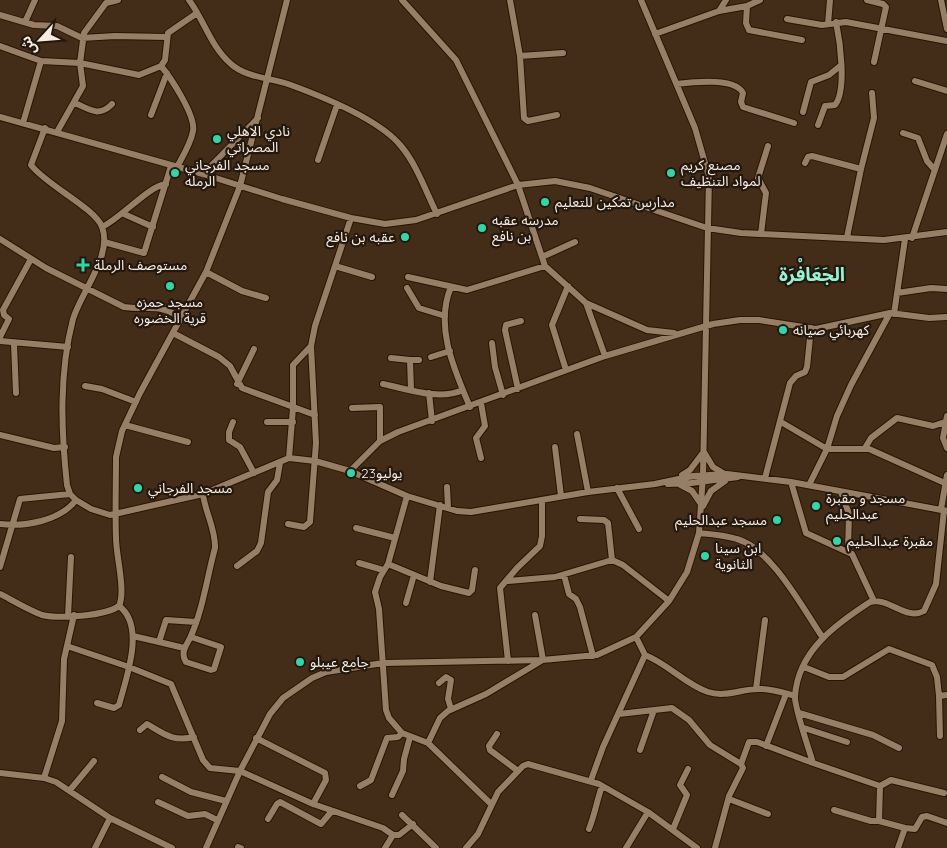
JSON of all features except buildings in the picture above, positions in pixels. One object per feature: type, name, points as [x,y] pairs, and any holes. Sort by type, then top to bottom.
[{"type":"street","points":[[25,22],[35,0]]},
{"type":"street","points":[[57,132],[83,86],[80,63],[82,38],[85,30],[106,3],[118,0]]},
{"type":"street","points":[[189,0],[231,64],[248,73],[301,89],[337,105],[393,138],[402,148],[437,214]]},
{"type":"street","points":[[97,702],[114,708],[119,705],[129,667],[133,636],[131,619],[120,606],[122,590],[117,564],[116,457],[125,425],[206,272],[240,186],[287,0]]},
{"type":"street","points":[[402,0],[456,60],[518,185],[545,266],[586,303],[641,328],[677,334]]},
{"type":"street","points":[[510,0],[520,56],[524,118],[528,121],[557,115]]},
{"type":"street","points":[[206,848],[217,820],[256,738],[278,703],[298,686],[326,672],[383,663],[543,660],[593,656],[610,651],[636,637],[669,601],[687,572],[699,533],[703,478],[710,200],[708,167],[677,84],[641,0]]},
{"type":"street","points":[[719,11],[726,0]]},
{"type":"street","points":[[655,34],[719,11],[747,6],[760,0]]},
{"type":"street","points":[[828,24],[830,0]]},
{"type":"street","points":[[867,0],[885,5],[882,29],[874,62]]},
{"type":"street","points":[[941,0],[947,30]]},
{"type":"street","points":[[747,6],[746,23],[749,30],[802,40]]},
{"type":"street","points":[[0,46],[41,61],[80,63],[134,76],[161,66],[167,58],[166,37],[174,28],[197,13]]},
{"type":"street","points":[[0,15],[47,27],[57,26],[82,38],[115,36],[166,37]]},
{"type":"street","points":[[787,19],[822,25],[836,22],[947,40]]},
{"type":"street","points":[[818,125],[825,106],[835,105],[837,102],[840,40],[836,22]]},
{"type":"street","points":[[520,56],[563,53]]},
{"type":"street","points":[[23,123],[41,61]]},
{"type":"street","points":[[104,242],[143,254],[146,250],[166,184],[194,128],[190,115],[167,73],[161,66]]},
{"type":"street","points":[[803,112],[811,82],[829,75],[840,66]]},
{"type":"street","points":[[151,115],[167,73]]},
{"type":"street","points":[[915,81],[947,91]]},
{"type":"street","points":[[677,84],[712,82],[739,87],[743,93],[741,102],[743,107],[794,123]]},
{"type":"street","points":[[847,238],[860,169],[874,118],[872,93]]},
{"type":"street","points":[[75,103],[96,113],[104,111],[112,104]]},
{"type":"street","points":[[318,160],[337,105]]},
{"type":"street","points":[[0,116],[351,218],[385,224],[416,220],[518,185],[535,182],[571,183],[708,228],[762,234],[847,238],[909,238],[947,232]]},
{"type":"street","points":[[203,174],[258,118]]},
{"type":"street","points":[[45,128],[31,164],[89,212],[102,227],[104,242],[96,271],[86,288],[73,320],[62,402],[67,485],[70,494],[76,500],[102,513],[116,514],[203,494],[289,458],[315,461],[350,471],[407,496],[440,506],[471,512],[542,502],[561,496],[617,488],[744,475],[944,510]]},
{"type":"street","points":[[903,133],[918,138],[927,161],[934,170]]},
{"type":"street","points":[[809,485],[827,449],[837,416],[851,385],[892,314],[909,238],[947,134]]},
{"type":"street","points":[[762,234],[766,193],[758,178],[768,146]]},
{"type":"street","points":[[805,163],[808,157],[812,156],[860,169]]},
{"type":"street","points":[[102,227],[124,214],[152,188],[166,184]]},
{"type":"street","points":[[124,214],[153,227]]},
{"type":"street","points":[[288,524],[304,527],[310,522],[315,461],[315,415],[311,346],[315,326],[351,218]]},
{"type":"street","points":[[0,239],[31,259],[124,307],[136,309],[157,307],[165,309],[181,318]]},
{"type":"street","points":[[542,257],[575,242]]},
{"type":"street","points":[[0,337],[9,320],[3,314],[3,310],[31,259]]},
{"type":"street","points":[[335,266],[372,277]]},
{"type":"street","points":[[408,277],[467,290],[545,266]]},
{"type":"street","points":[[206,272],[242,291],[266,298]]},
{"type":"street","points":[[566,370],[552,325],[568,286]]},
{"type":"street","points":[[407,288],[420,308],[445,316]]},
{"type":"street","points":[[451,288],[446,303],[445,316],[450,352],[470,407]]},
{"type":"street","points":[[897,293],[947,289]]},
{"type":"street","points":[[586,303],[605,356]]},
{"type":"street","points":[[350,471],[380,441],[398,432],[605,356],[706,326],[740,320],[769,321],[811,328],[825,328],[892,314],[929,318],[947,317]]},
{"type":"street","points":[[518,389],[506,325],[521,321]]},
{"type":"street","points":[[765,478],[790,383],[796,376],[805,372],[807,367],[811,328]]},
{"type":"street","points":[[173,333],[219,357],[230,366],[237,384],[250,392],[315,415]]},
{"type":"street","points":[[0,341],[14,344],[68,347]]},
{"type":"street","points":[[492,343],[495,367],[503,395]]},
{"type":"street","points":[[14,344],[16,393]]},
{"type":"street","points":[[289,458],[293,422],[293,365],[311,346]]},
{"type":"street","points":[[237,384],[254,349]]},
{"type":"street","points":[[432,357],[450,352]]},
{"type":"street","points":[[391,358],[419,360]]},
{"type":"street","points":[[410,360],[411,389]]},
{"type":"street","points":[[383,384],[429,393],[454,394],[463,390]]},
{"type":"street","points":[[85,386],[102,389],[136,402]]},
{"type":"street","points":[[429,393],[432,421]]},
{"type":"street","points":[[481,403],[485,426],[476,438],[481,458]]},
{"type":"street","points":[[352,408],[380,407],[380,441]]},
{"type":"street","points":[[865,448],[871,438],[897,418],[933,426],[946,419]]},
{"type":"street","points":[[946,419],[943,438],[947,448]]},
{"type":"street","points":[[233,422],[229,432],[229,440],[240,447],[254,474]]},
{"type":"street","points":[[267,422],[293,422]]},
{"type":"street","points":[[781,422],[827,449],[865,448],[947,484]]},
{"type":"street","points":[[125,425],[188,442]]},
{"type":"street","points":[[577,434],[588,492]]},
{"type":"street","points":[[0,435],[54,448],[65,447]]},
{"type":"street","points":[[555,447],[561,496]]},
{"type":"street","points":[[703,451],[713,467],[729,476]]},
{"type":"street","points":[[677,482],[690,470],[703,451]]},
{"type":"street","points":[[237,566],[257,551],[261,543],[268,492],[277,480],[280,462]]},
{"type":"street","points":[[791,482],[806,533],[848,550],[856,559],[874,601],[913,614],[924,611],[936,584],[947,474]]},
{"type":"street","points":[[700,512],[706,498],[714,487],[729,476]]},
{"type":"street","points":[[677,482],[692,491],[701,504]]},
{"type":"street","points":[[447,487],[448,508]]},
{"type":"street","points":[[617,488],[639,529]]},
{"type":"street","points":[[841,492],[850,519],[848,550]]},
{"type":"street","points":[[0,567],[20,499],[70,494]]},
{"type":"street","points":[[191,637],[221,647],[214,668],[211,670],[186,662],[183,657],[184,648],[191,637],[196,622],[215,540],[204,507],[203,494]]},
{"type":"street","points":[[407,496],[388,564],[383,570],[374,596],[379,604],[386,710],[389,718],[402,732],[428,743],[491,804]]},
{"type":"street","points":[[0,524],[12,525],[61,515],[76,500]]},
{"type":"street","points":[[508,661],[500,588],[508,582],[517,568],[540,546],[542,536],[542,502]]},
{"type":"street","points":[[430,582],[440,506]]},
{"type":"street","points":[[580,519],[604,520],[608,523],[612,560]]},
{"type":"street","points":[[356,528],[395,538]]},
{"type":"street","points":[[699,533],[738,539],[753,546],[769,562],[823,638]]},
{"type":"street","points":[[44,778],[62,721],[62,673],[71,616],[71,557]]},
{"type":"street","points":[[508,582],[521,582],[564,575],[612,560],[623,565],[669,601]]},
{"type":"street","points":[[358,563],[383,570]]},
{"type":"street","points":[[388,564],[430,582],[470,593],[475,570]]},
{"type":"street","points":[[406,603],[414,575]]},
{"type":"street","points":[[564,575],[569,594],[580,607],[593,656]]},
{"type":"street","points":[[0,594],[40,614],[71,616],[114,610],[120,606]]},
{"type":"street","points":[[813,763],[795,696],[804,668],[811,651],[823,638],[852,614],[874,601]]},
{"type":"street","points":[[535,615],[543,660]]},
{"type":"street","points":[[158,642],[166,620],[196,622]]},
{"type":"street","points":[[756,689],[766,620]]},
{"type":"street","points":[[133,636],[184,648]]},
{"type":"street","points":[[636,637],[645,655],[657,660],[709,693],[720,694],[756,689],[795,696]]},
{"type":"street","points":[[67,646],[129,667],[171,684],[206,765],[210,768],[240,771],[313,804],[383,828],[393,835],[399,835],[414,824]]},
{"type":"street","points":[[804,668],[838,678],[846,676],[884,650],[892,650],[932,664],[938,677],[940,736]]},
{"type":"street","points":[[591,780],[603,747],[645,655]]},
{"type":"street","points":[[428,743],[440,718],[452,709],[486,694],[543,660]]},
{"type":"street","points":[[439,683],[446,677],[450,680],[448,699],[452,709]]},
{"type":"street","points":[[766,746],[786,694]]},
{"type":"street","points":[[939,696],[947,695]]},
{"type":"street","points":[[619,714],[669,708],[677,711],[689,720],[710,745],[744,767],[729,799],[715,848]]},
{"type":"street","points":[[640,750],[654,710]]},
{"type":"street","points":[[799,713],[873,735],[899,748]]},
{"type":"street","points":[[140,730],[147,724],[171,739],[194,737]]},
{"type":"street","points":[[804,728],[847,742]]},
{"type":"street","points":[[360,786],[371,780],[387,738],[398,737],[402,732]]},
{"type":"street","points":[[497,734],[489,746],[490,750],[518,771]]},
{"type":"street","points":[[392,795],[404,771],[404,759],[410,737]]},
{"type":"street","points":[[256,738],[325,773],[326,780],[313,804]]},
{"type":"street","points":[[741,764],[751,741],[880,786],[891,780],[944,793]]},
{"type":"street","points":[[70,790],[94,761]]},
{"type":"street","points":[[466,848],[478,834],[491,804],[523,766],[532,764],[591,780],[648,812],[697,848]]},
{"type":"street","points":[[673,829],[687,794],[680,785],[688,769]]},
{"type":"street","points":[[0,773],[44,778],[70,790],[110,818],[172,848]]},
{"type":"street","points":[[162,777],[191,792],[226,802]]},
{"type":"street","points":[[589,829],[597,808],[602,786]]},
{"type":"street","points":[[879,821],[880,786]]},
{"type":"street","points":[[729,799],[768,814]]},
{"type":"street","points":[[158,802],[188,816],[205,814],[217,820]]},
{"type":"street","points":[[268,819],[280,802],[322,824],[332,811]]},
{"type":"street","points":[[834,810],[904,828],[915,829],[924,816],[947,823]]},
{"type":"street","points":[[626,848],[648,812]]},
{"type":"street","points":[[402,815],[414,824],[436,848]]},
{"type":"street","points":[[95,848],[110,818]]},
{"type":"street","points":[[898,848],[904,828]]},
{"type":"street","points":[[385,848],[393,835]]},
{"type":"street","points":[[632,841],[635,848]]},
{"type":"place","name":"نادي الاهلي المصراتي","points":[[217,139]]},
{"type":"place","name":"مسجد الفرجاني الرمله","points":[[175,173]]},
{"type":"place","name":"مصنع كريم لمواد التنظيف","points":[[671,173]]},
{"type":"place","name":"مدارس تمكين للتعليم","points":[[545,202]]},
{"type":"place","name":"مدرسه عقبه بن نافع","points":[[482,228]]},
{"type":"place","name":"عقبه بن نافع","points":[[405,237]]},
{"type":"place","name":"مستوصف الرملة","points":[[83,265]]},
{"type":"place","name":"مسجد حمزه قرية الخضوره","points":[[170,286]]},
{"type":"place","name":"كهربائي صيانه","points":[[783,330]]},
{"type":"place","name":"23يوليو","points":[[351,473]]},
{"type":"place","name":"مسجد الفرجاني","points":[[138,488]]},
{"type":"place","name":"مسجد و مقبرة عبدالحليم","points":[[816,506]]},
{"type":"place","name":"مسجد عبدالحليم","points":[[777,520]]},
{"type":"place","name":"مقبرة عبدالحليم","points":[[837,541]]},
{"type":"place","name":"ابن سينا الثانوية","points":[[705,556]]},
{"type":"place","name":"جامع عيبلو","points":[[300,662]]},
{"type":"district","name":"الجَعَافْرَة","points":[[812,274]]}]
